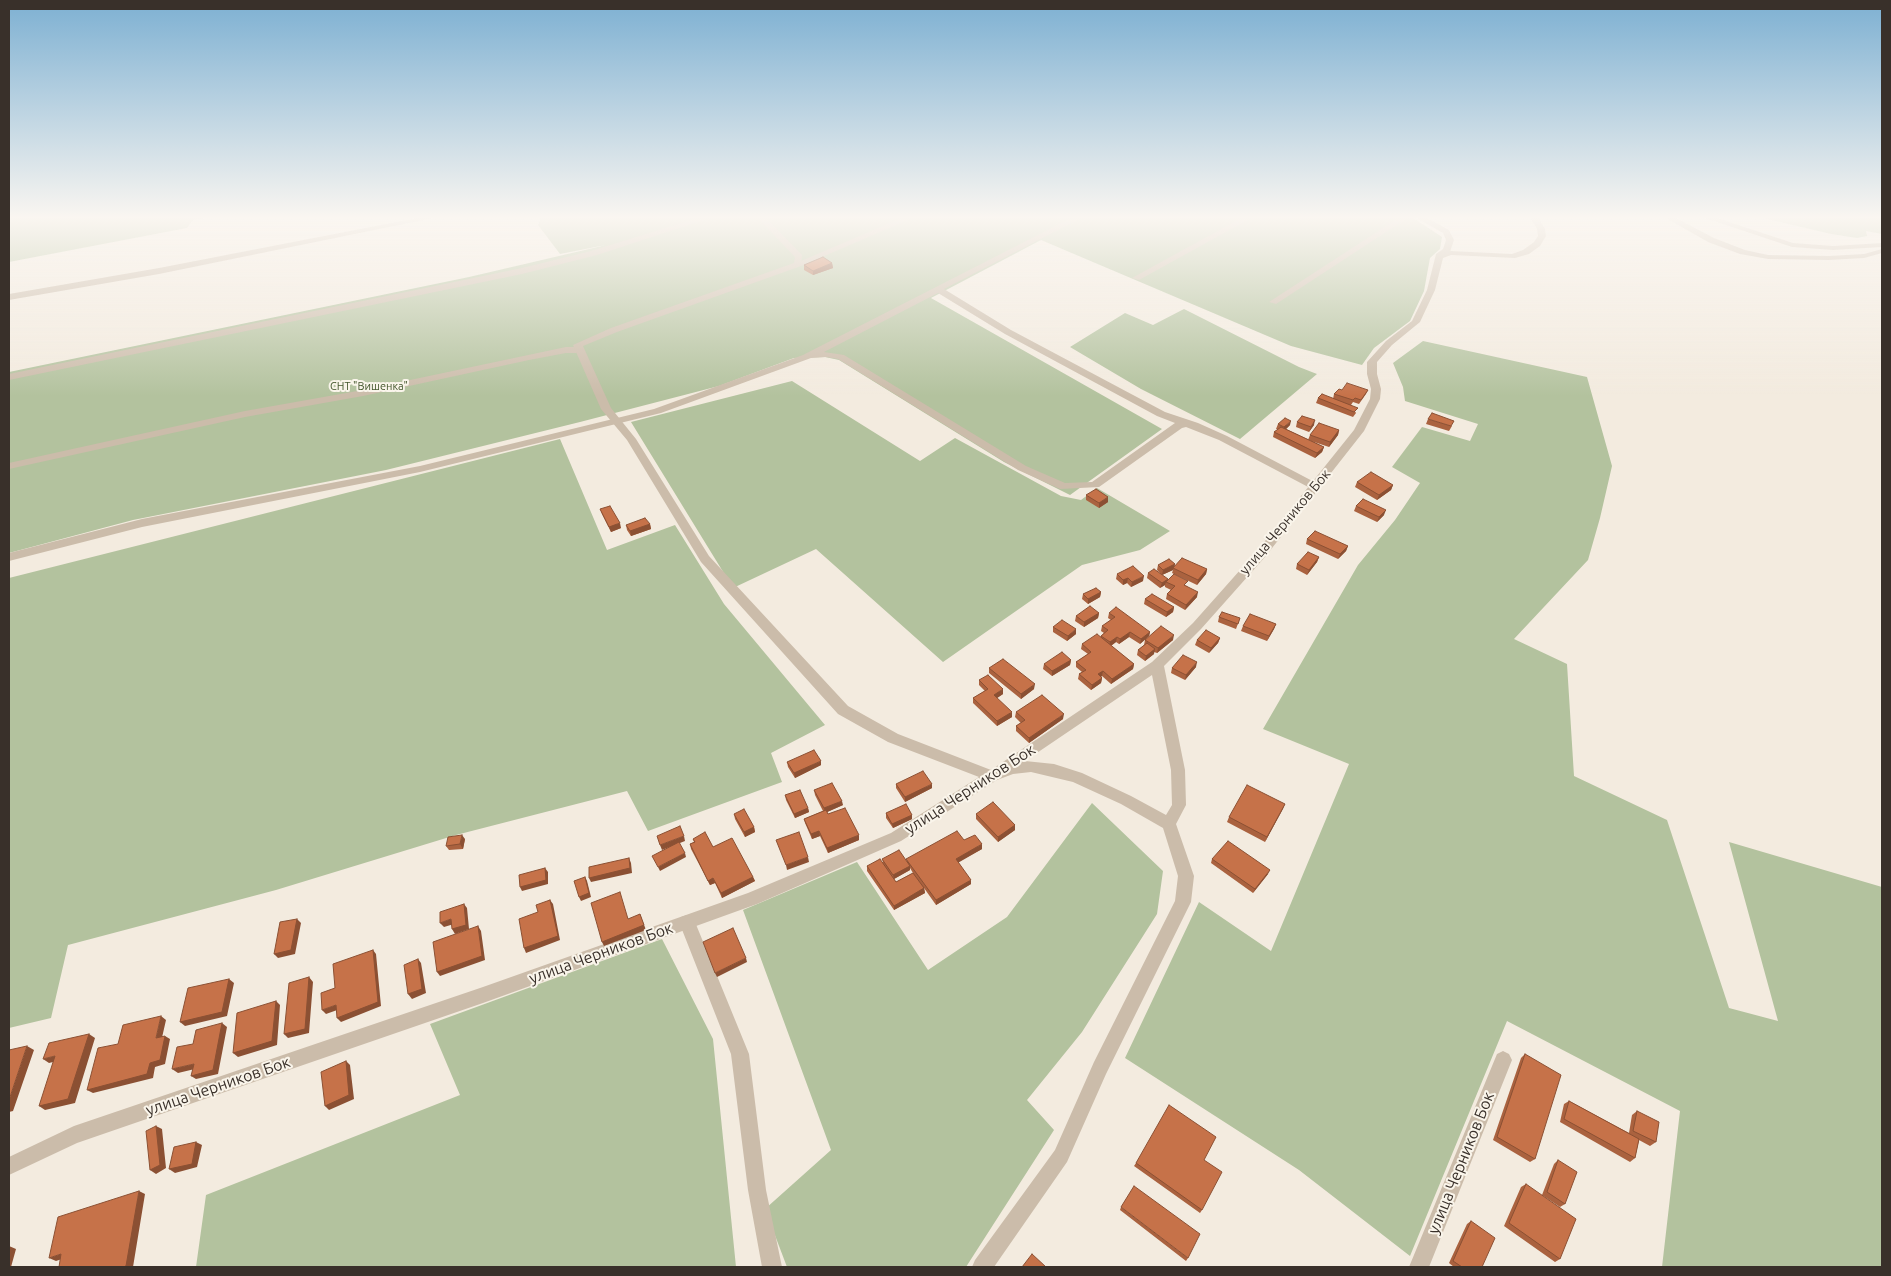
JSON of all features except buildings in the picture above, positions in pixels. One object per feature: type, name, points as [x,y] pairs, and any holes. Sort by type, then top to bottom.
[{"type":"street","points":[[9,297],[127,277]]},
{"type":"street","points":[[9,377],[495,277]]},
{"type":"street","points":[[763,277],[584,341],[578,345],[578,350],[604,404],[631,440],[705,559],[843,710],[893,738],[992,776],[1023,767],[1054,770],[1077,777],[1126,800],[1169,824],[1186,876],[1183,902],[1100,1068],[1061,1156],[982,1267]]},
{"type":"street","points":[[9,557],[142,523],[420,469],[657,410],[806,357],[965,277]]},
{"type":"street","points":[[1273,302],[1313,277]]},
{"type":"street","name":"улица Черников Бок","points":[[9,1166],[74,1135],[752,899],[896,837],[992,776],[1157,665],[1197,626],[1316,487],[1358,431],[1375,400],[1376,390],[1372,374],[1372,362],[1389,343],[1416,322],[1431,290],[1434,277]]},
{"type":"street","points":[[939,290],[1052,356],[1161,414],[1186,424],[1194,425],[1223,438],[1316,487]]},
{"type":"street","points":[[9,466],[245,414],[363,393],[538,355],[578,350]]},
{"type":"street","points":[[806,357],[826,354],[841,356],[1022,468],[1064,487],[1095,485],[1179,426],[1186,424]]},
{"type":"street","points":[[1157,665],[1178,770],[1179,805],[1169,824]]},
{"type":"street","points":[[687,922],[740,1054],[757,1190],[772,1267]]},
{"type":"street","name":"улица Черников Бок","points":[[1419,1267],[1503,1060]]},
{"type":"green space","name":"СНТ \"Вишенка\"","points":[[469,277],[972,277],[931,298],[1162,429],[1070,495],[1004,462],[839,360],[825,357],[794,358],[719,386],[580,422],[386,470],[133,520],[9,553],[9,372]]},
{"type":"green space","name":"СНТ \"Вишенка\"","points":[[1127,277],[1427,277],[1424,291],[1410,321],[1374,348],[1362,365],[1291,346]]},
{"type":"green space","points":[[1184,309],[1299,367],[1317,374],[1240,439],[1141,389],[1070,347],[1125,313],[1153,325]]},
{"type":"green space","points":[[1423,341],[1587,377],[1612,466],[1600,518],[1588,560],[1514,639],[1567,664],[1574,776],[1667,820],[1729,1008],[1778,1021],[1729,842],[1882,887],[1882,1267],[1662,1267],[1680,1111],[1507,1021],[1410,1256],[1299,1170],[1125,1058],[1199,902],[1271,951],[1349,764],[1263,729],[1358,565],[1395,520],[1420,483],[1392,467],[1422,427],[1470,441],[1478,424],[1405,401],[1403,387],[1393,363]]},
{"type":"green space","points":[[792,381],[920,461],[955,438],[1061,496],[1081,500],[1097,488],[1170,531],[1140,550],[1082,565],[943,662],[816,549],[733,588],[631,422]]},
{"type":"green space","points":[[560,439],[607,550],[675,525],[724,604],[825,725],[771,753],[782,782],[648,831],[627,791],[456,835],[276,890],[68,945],[51,1018],[9,1028],[9,578]]},
{"type":"green space","points":[[1092,803],[1163,871],[1157,914],[1082,1032],[1027,1100],[1054,1130],[966,1267],[787,1267],[765,1209],[831,1150],[743,910],[857,862],[928,970],[1007,917]]},
{"type":"green space","points":[[662,939],[713,1039],[736,1267],[196,1267],[206,1195],[460,1095],[430,1024]]}]
